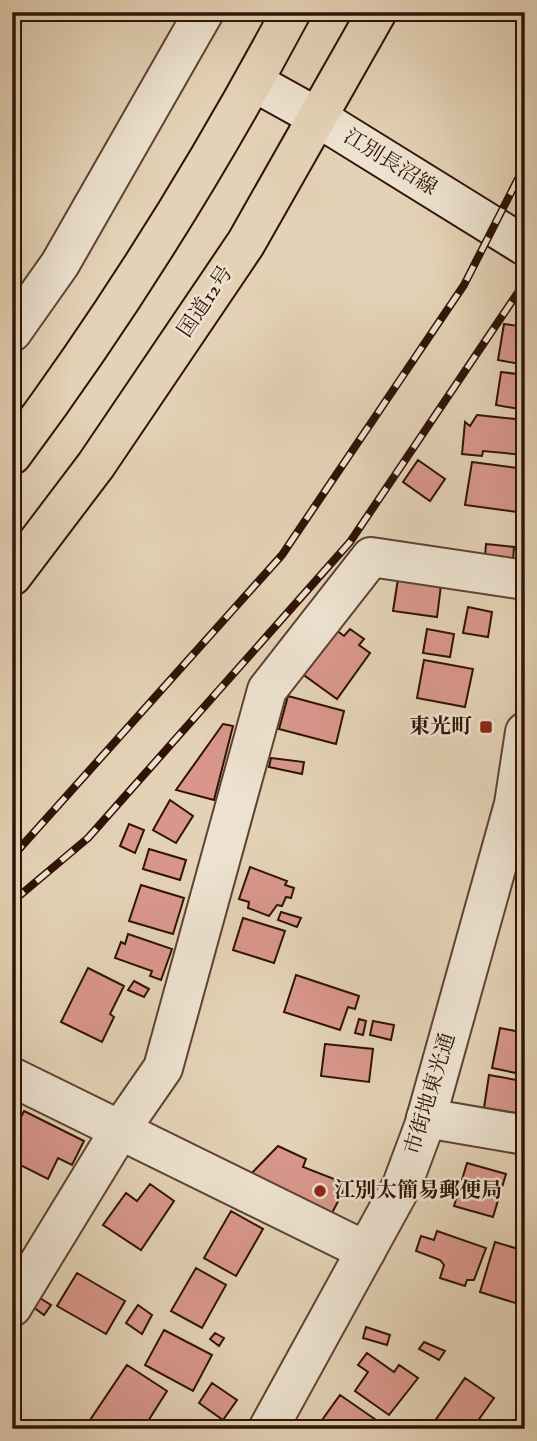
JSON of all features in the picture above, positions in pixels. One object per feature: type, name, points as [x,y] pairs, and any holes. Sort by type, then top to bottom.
[{"type":"highway","points":[[12,455],[83,359],[254,82],[291,12]]},
{"type":"highway","name":"国道12号","points":[[12,576],[96,465],[230,265],[377,12]]},
{"type":"street","points":[[12,332],[60,264],[204,12]]},
{"type":"street","name":"江別長沼線","points":[[254,82],[317,117],[525,246]]},
{"type":"street","points":[[12,1307],[120,1130],[163,1068],[267,690],[371,557],[525,580]]},
{"type":"street","name":"市街地東光通","points":[[268,1429],[402,1185],[426,1118],[514,804],[523,754]]},
{"type":"street","points":[[12,1077],[366,1251]]},
{"type":"street","points":[[426,1118],[525,1135]]},
{"type":"building","points":[[504,324],[525,327],[525,365],[498,360]]},
{"type":"building","points":[[501,372],[525,375],[525,410],[496,405]]},
{"type":"building","points":[[477,415],[525,420],[525,455],[483,451],[482,456],[462,454],[465,422],[470,426]]},
{"type":"building","points":[[418,460],[445,479],[430,501],[403,482]]},
{"type":"building","points":[[472,462],[525,469],[525,513],[465,505]]},
{"type":"building","points":[[486,544],[514,547],[513,559],[485,557]]},
{"type":"building","points":[[398,579],[441,585],[437,617],[393,611]]},
{"type":"building","points":[[468,607],[492,612],[488,637],[463,633]]},
{"type":"building","points":[[350,629],[364,639],[359,645],[370,653],[337,699],[301,673],[336,630],[344,636]]},
{"type":"building","points":[[427,629],[454,634],[450,657],[423,653]]},
{"type":"building","points":[[424,660],[473,669],[465,707],[417,698]]},
{"type":"building","points":[[288,696],[344,711],[336,744],[279,729]]},
{"type":"building","points":[[223,724],[233,726],[214,800],[176,790]]},
{"type":"building","points":[[271,758],[304,762],[302,774],[269,767]]},
{"type":"building","points":[[170,800],[193,816],[176,843],[153,830]]},
{"type":"building","points":[[129,824],[144,830],[135,853],[120,846]]},
{"type":"building","points":[[149,849],[186,860],[180,880],[143,869]]},
{"type":"building","points":[[250,867],[287,881],[285,885],[294,888],[291,898],[286,897],[282,906],[277,905],[269,916],[248,908],[249,902],[239,899]]},
{"type":"building","points":[[141,885],[184,898],[173,934],[129,921]]},
{"type":"building","points":[[281,912],[301,918],[297,927],[278,920]]},
{"type":"building","points":[[243,918],[285,931],[274,963],[233,950]]},
{"type":"building","points":[[128,934],[172,949],[161,980],[150,976],[152,971],[115,958],[121,942],[125,944]]},
{"type":"building","points":[[88,968],[124,986],[110,1014],[114,1017],[102,1042],[61,1022]]},
{"type":"building","points":[[296,975],[359,996],[355,1009],[348,1007],[340,1030],[284,1012]]},
{"type":"building","points":[[134,981],[149,989],[144,997],[128,990]]},
{"type":"building","points":[[359,1019],[366,1021],[363,1035],[355,1033]]},
{"type":"building","points":[[373,1021],[394,1025],[391,1040],[370,1035]]},
{"type":"building","points":[[500,1028],[525,1033],[525,1075],[492,1068]]},
{"type":"building","points":[[325,1044],[373,1049],[369,1082],[321,1076]]},
{"type":"building","points":[[489,1075],[522,1081],[516,1113],[484,1108]]},
{"type":"building","points":[[24,1111],[84,1141],[72,1165],[58,1158],[48,1179],[12,1161],[12,1135]]},
{"type":"building","points":[[278,1146],[306,1159],[303,1167],[347,1184],[330,1217],[248,1177]]},
{"type":"building","points":[[467,1163],[506,1174],[493,1217],[454,1206]]},
{"type":"building","points":[[150,1184],[174,1201],[141,1250],[103,1225],[126,1193],[137,1201]]},
{"type":"building","points":[[231,1211],[263,1229],[236,1276],[204,1258]]},
{"type":"building","points":[[437,1231],[486,1248],[474,1280],[467,1280],[465,1286],[440,1278],[444,1265],[440,1260],[416,1251],[421,1236],[434,1240]]},
{"type":"building","points":[[495,1242],[525,1251],[525,1306],[480,1292]]},
{"type":"building","points":[[196,1268],[226,1285],[202,1328],[171,1311]]},
{"type":"building","points":[[77,1273],[125,1301],[106,1334],[57,1306]]},
{"type":"building","points":[[35,1295],[51,1305],[44,1315],[29,1304]]},
{"type":"building","points":[[138,1305],[152,1315],[142,1334],[126,1323]]},
{"type":"building","points":[[366,1327],[390,1335],[387,1345],[363,1338]]},
{"type":"building","points":[[164,1330],[212,1355],[193,1391],[145,1365]]},
{"type":"building","points":[[215,1333],[224,1338],[219,1346],[210,1339]]},
{"type":"building","points":[[424,1342],[445,1351],[439,1360],[419,1349]]},
{"type":"building","points":[[367,1353],[394,1372],[399,1365],[418,1378],[389,1415],[355,1391],[368,1372],[358,1365]]},
{"type":"building","points":[[127,1365],[167,1391],[145,1426],[150,1429],[84,1429]]},
{"type":"building","points":[[465,1378],[494,1398],[472,1429],[438,1429],[432,1425]]},
{"type":"building","points":[[212,1383],[237,1400],[223,1420],[199,1403]]},
{"type":"building","points":[[340,1395],[379,1422],[375,1429],[317,1427]]},
{"type":"railway","points":[[12,857],[282,555],[464,285],[525,165]]},
{"type":"railway","points":[[12,902],[88,838],[350,542],[525,282]]},
{"type":"place","name":"東光町","points":[[486,727]]},
{"type":"place","name":"江別太簡易郵便局","points":[[320,1191]]}]
